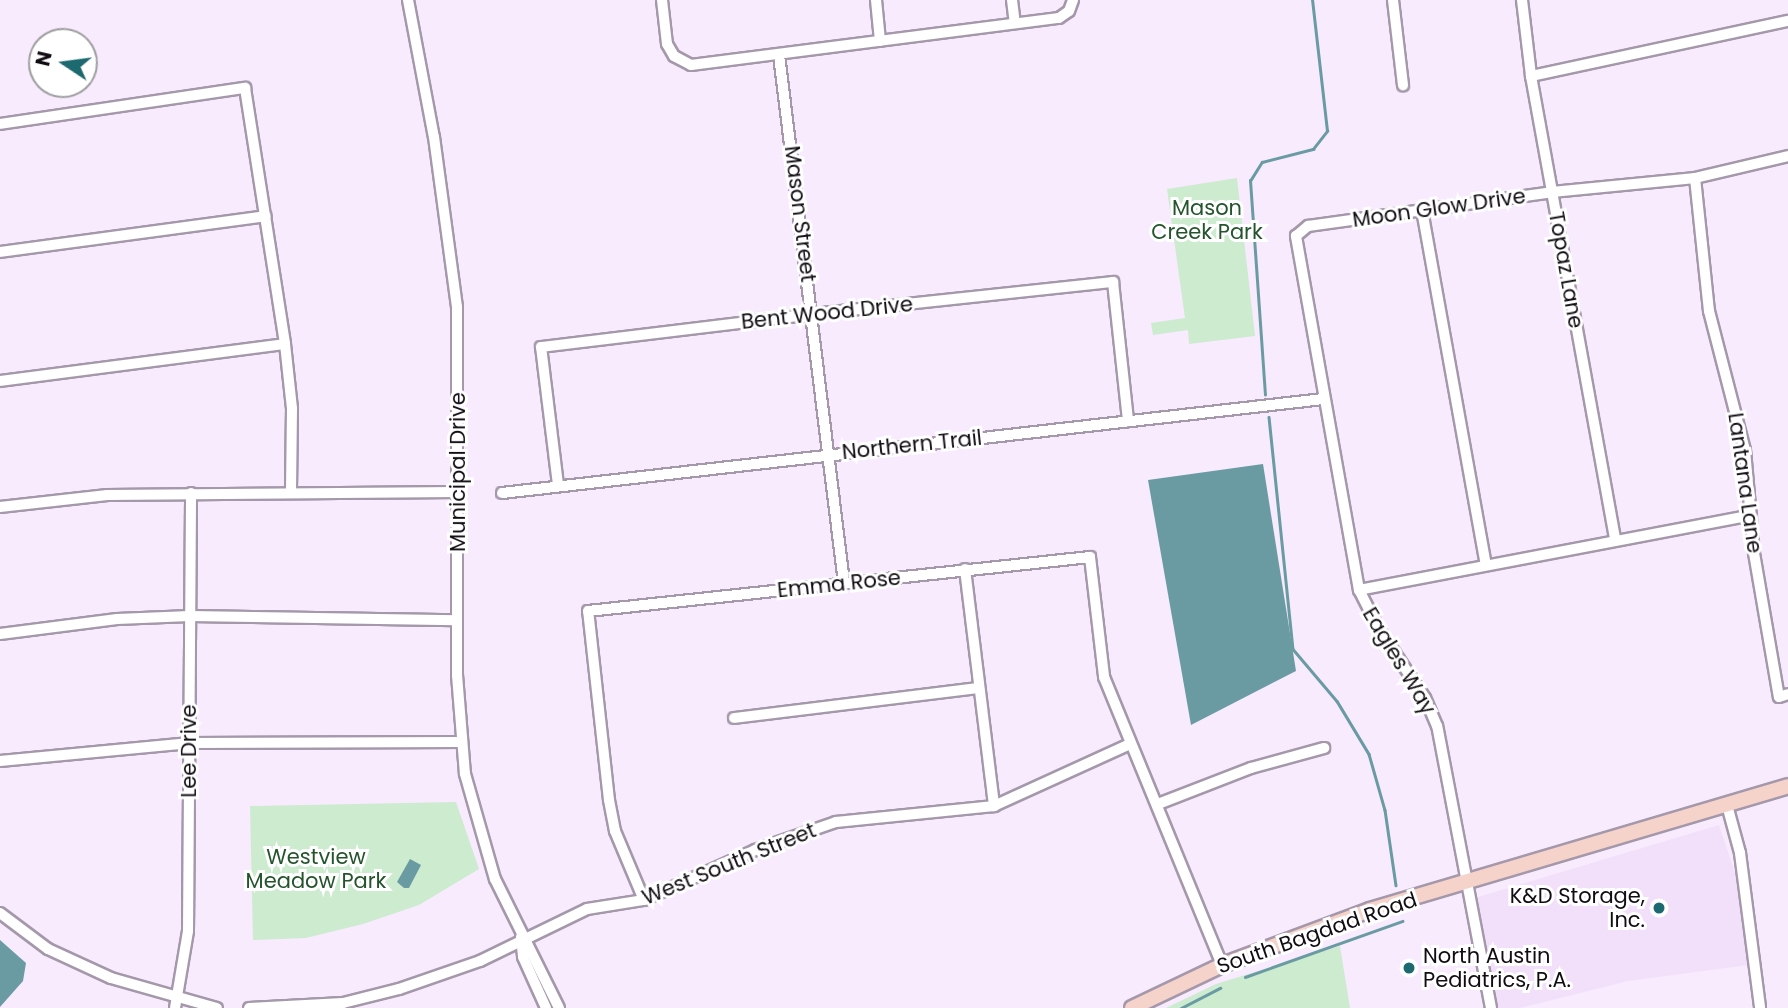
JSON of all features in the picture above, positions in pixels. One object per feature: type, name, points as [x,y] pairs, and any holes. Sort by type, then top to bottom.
[{"type":"main road","name":"South Bagdad Road","points":[[1132,1008],[1222,965],[1370,910],[1466,885],[1788,786]]},
{"type":"street","name":"Municipal Drive","points":[[408,0],[455,286],[457,620],[461,743],[479,832],[522,937],[534,951],[559,1008]]},
{"type":"street","points":[[662,0],[667,44],[683,63],[779,55],[1059,18],[1071,5]]},
{"type":"street","points":[[876,0],[880,41]]},
{"type":"street","points":[[1012,0],[1015,23]]},
{"type":"street","points":[[1393,0],[1403,85]]},
{"type":"street","name":"Topaz Lane","points":[[1522,0],[1531,76],[1615,539]]},
{"type":"street","points":[[1531,76],[1788,21]]},
{"type":"street","name":"Mason Street","points":[[779,55],[844,583]]},
{"type":"street","points":[[0,124],[245,88],[285,344],[292,408],[290,491]]},
{"type":"street","name":"Moon Glow Drive","points":[[1298,233],[1308,226],[1422,210],[1552,192],[1695,178],[1788,156]]},
{"type":"street","name":"Lantana Lane","points":[[1695,178],[1709,311],[1745,450],[1751,515],[1779,697],[1788,694]]},
{"type":"street","points":[[1422,210],[1486,564]]},
{"type":"street","points":[[0,252],[266,216]]},
{"type":"street","name":"Eagles Way","points":[[1298,233],[1295,244],[1359,590],[1379,629],[1425,698],[1437,726],[1491,1008]]},
{"type":"street","name":"Bent Wood Drive","points":[[558,485],[541,347],[813,314],[1113,282],[1128,421]]},
{"type":"street","points":[[0,381],[285,344]]},
{"type":"street","name":"Northern Trail","points":[[502,493],[1323,399]]},
{"type":"street","points":[[0,507],[107,495],[290,491],[457,492]]},
{"type":"street","name":"Lee Drive","points":[[176,1003],[188,931],[191,493]]},
{"type":"street","points":[[1359,590],[1751,515]]},
{"type":"street","name":"Emma Rose","points":[[644,900],[615,831],[609,800],[588,611],[1090,557],[1104,677],[1130,744]]},
{"type":"street","points":[[965,569],[994,806]]},
{"type":"street","points":[[0,634],[117,619],[190,616],[457,620]]},
{"type":"street","points":[[734,718],[979,688]]},
{"type":"street","points":[[0,761],[190,743],[461,743]]},
{"type":"street","points":[[1130,744],[1158,804],[1222,965]]},
{"type":"street","name":"West South Street","points":[[249,1008],[343,1003],[399,989],[480,961],[522,937],[587,909],[644,900],[755,850],[836,821],[994,806],[1130,744]]},
{"type":"street","points":[[1158,804],[1251,768],[1324,748]]},
{"type":"street","points":[[1727,806],[1740,853],[1760,1008]]},
{"type":"street","points":[[0,914],[48,949],[111,978],[176,1003],[217,1008]]},
{"type":"street","name":"Municipal Drive","points":[[522,937],[523,957],[546,1008]]},
{"type":"shaded area","points":[[1263,464],[1296,671],[1191,725],[1148,480]]},
{"type":"shaded area","points":[[1719,825],[1736,876],[1748,965],[1628,981],[1520,1008],[1491,1008],[1468,900]]},
{"type":"shaded area","points":[[410,859],[421,865],[409,888],[404,888],[397,882]]},
{"type":"shaded area","points":[[0,940],[26,963],[23,981],[0,1007]]},
{"type":"green space","name":"Mason Creek Park","points":[[1237,178],[1255,336],[1189,344],[1188,330],[1153,335],[1151,323],[1185,318],[1167,189]]},
{"type":"green space","name":"Westview Meadow Park","points":[[456,802],[479,869],[419,905],[363,924],[306,938],[253,940],[250,806]]},
{"type":"green space","points":[[1340,946],[1350,1008],[1166,1008],[1216,984]]},
{"type":"waterway","points":[[1265,395],[1250,181],[1262,162],[1313,149],[1327,131],[1312,0]]},
{"type":"waterway","points":[[1269,417],[1293,649],[1337,701],[1369,754],[1385,810],[1396,885]]},
{"type":"waterway","points":[[1245,977],[1402,921]]},
{"type":"waterway","points":[[1181,1008],[1220,988]]},
{"type":"place","name":"K&D Storage, Inc.","points":[[1659,908]]},
{"type":"place","name":"North Austin Pediatrics, P.A.","points":[[1409,968]]}]
